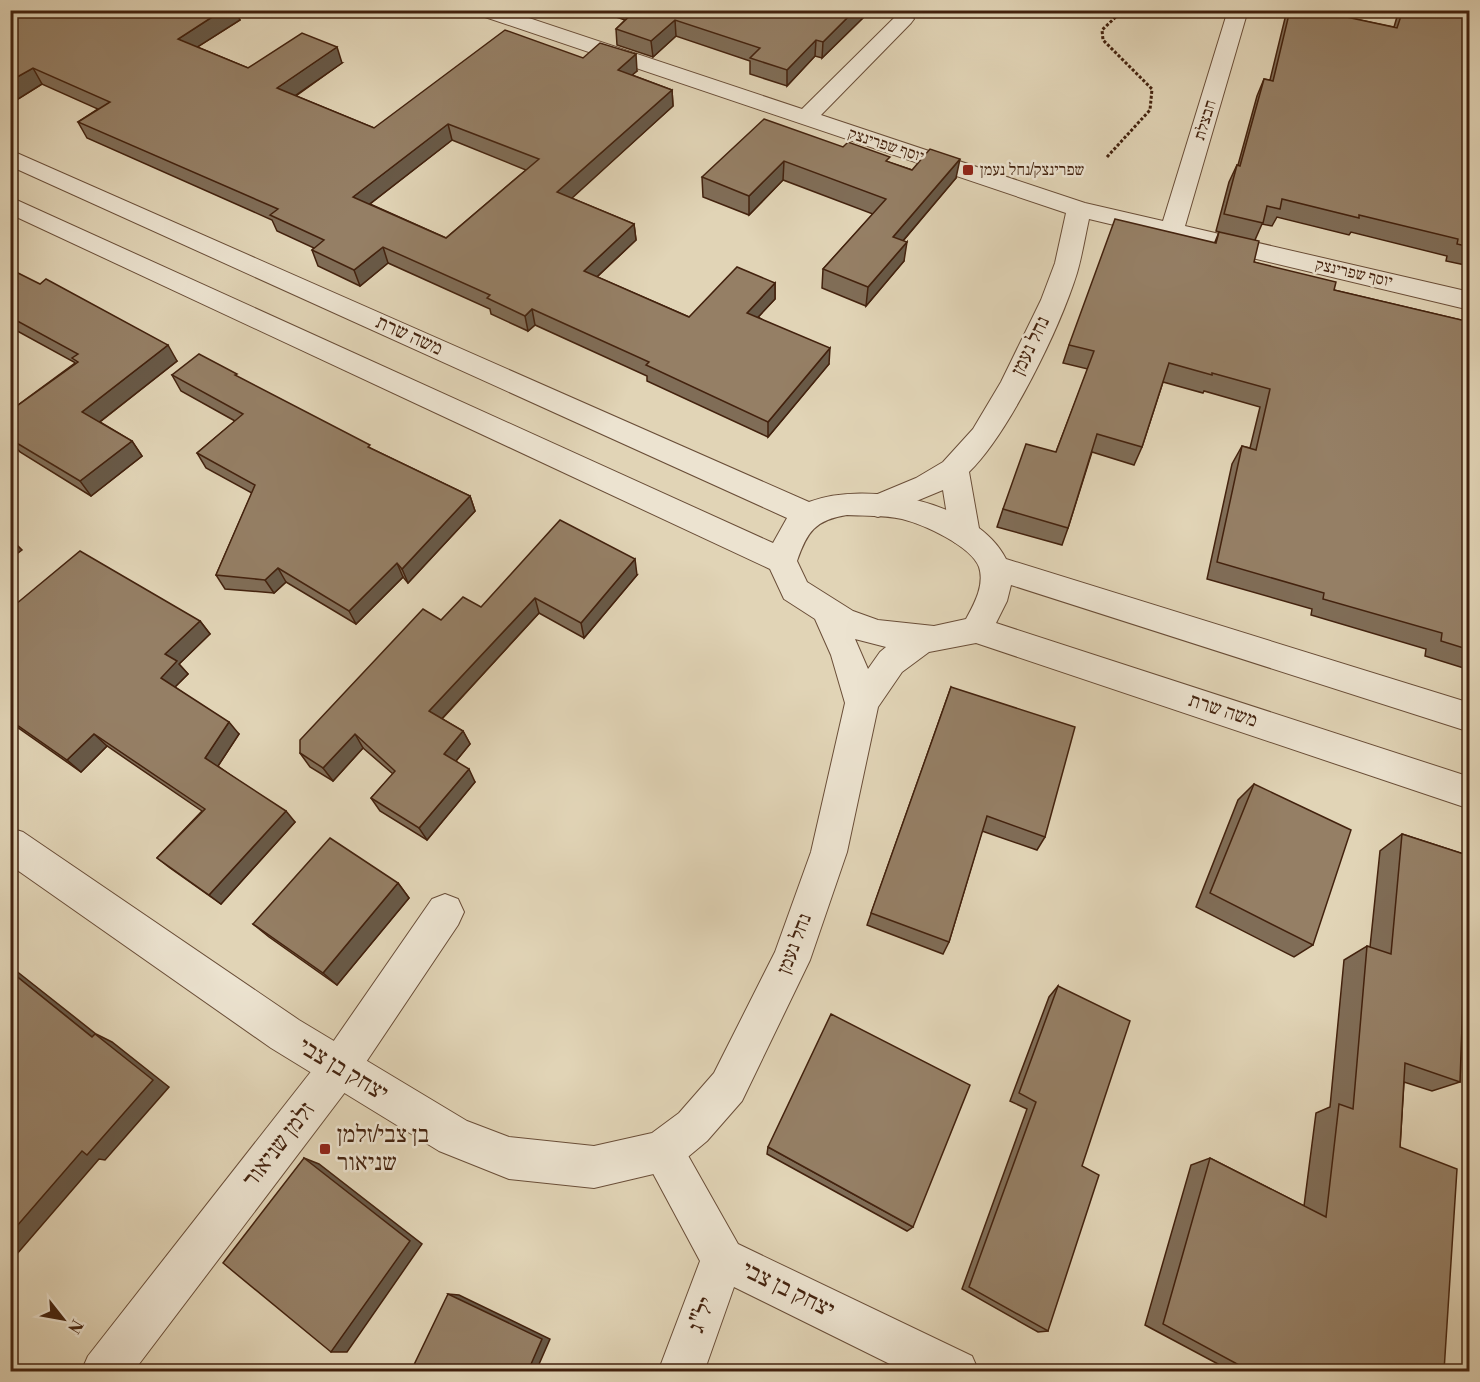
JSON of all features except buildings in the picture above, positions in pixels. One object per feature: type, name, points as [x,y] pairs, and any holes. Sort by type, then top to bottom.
[{"type":"street","name":"יוסף שפרינצק","points":[[483,10],[1079,209],[1470,301]]},
{"type":"street","name":"חבצלת","points":[[1172,230],[1238,10]]},
{"type":"street","points":[[806,118],[904,19]]},
{"type":"street","name":"משה שרת","points":[[10,157],[807,514]]},
{"type":"street","points":[[10,204],[782,561],[795,590],[842,621],[878,633],[934,639],[976,630],[993,600],[996,568]]},
{"type":"street","name":"נחל נעמן","points":[[878,506],[925,486],[954,469],[984,433],[1025,362],[1062,280],[1079,209]]},
{"type":"street","points":[[954,469],[965,534]]},
{"type":"street","points":[[782,561],[790,535],[807,514],[831,505],[903,508],[941,522],[977,540],[996,568],[1470,718]]},
{"type":"street","name":"נחל נעמן","points":[[827,612],[847,655],[862,703]]},
{"type":"street","name":"משה שרת","points":[[976,630],[1470,793]]},
{"type":"street","name":"נחל נעמן","points":[[662,1151],[693,1127],[728,1087],[791,960],[829,852],[862,703],[891,662],[923,638]]},
{"type":"street","name":"יצחק בן צבי","points":[[10,844],[285,1035],[338,1069],[454,1136],[508,1158],[594,1167],[662,1151],[723,1259],[956,1371]]},
{"type":"street","name":"זלמן שניאור","points":[[104,1371],[338,1069],[445,912]]},
{"type":"street","name":"יל\"ג","points":[[681,1371],[723,1259]]},
{"type":"path","points":[[1107,157],[1150,110],[1152,89],[1103,40],[1102,30],[1121,12]]},
{"type":"place","name":"שפרינצק/נחל נעמן","points":[[968,170]]},
{"type":"place","name":"בן צבי/זלמן שניאור","points":[[325,1149]]}]
